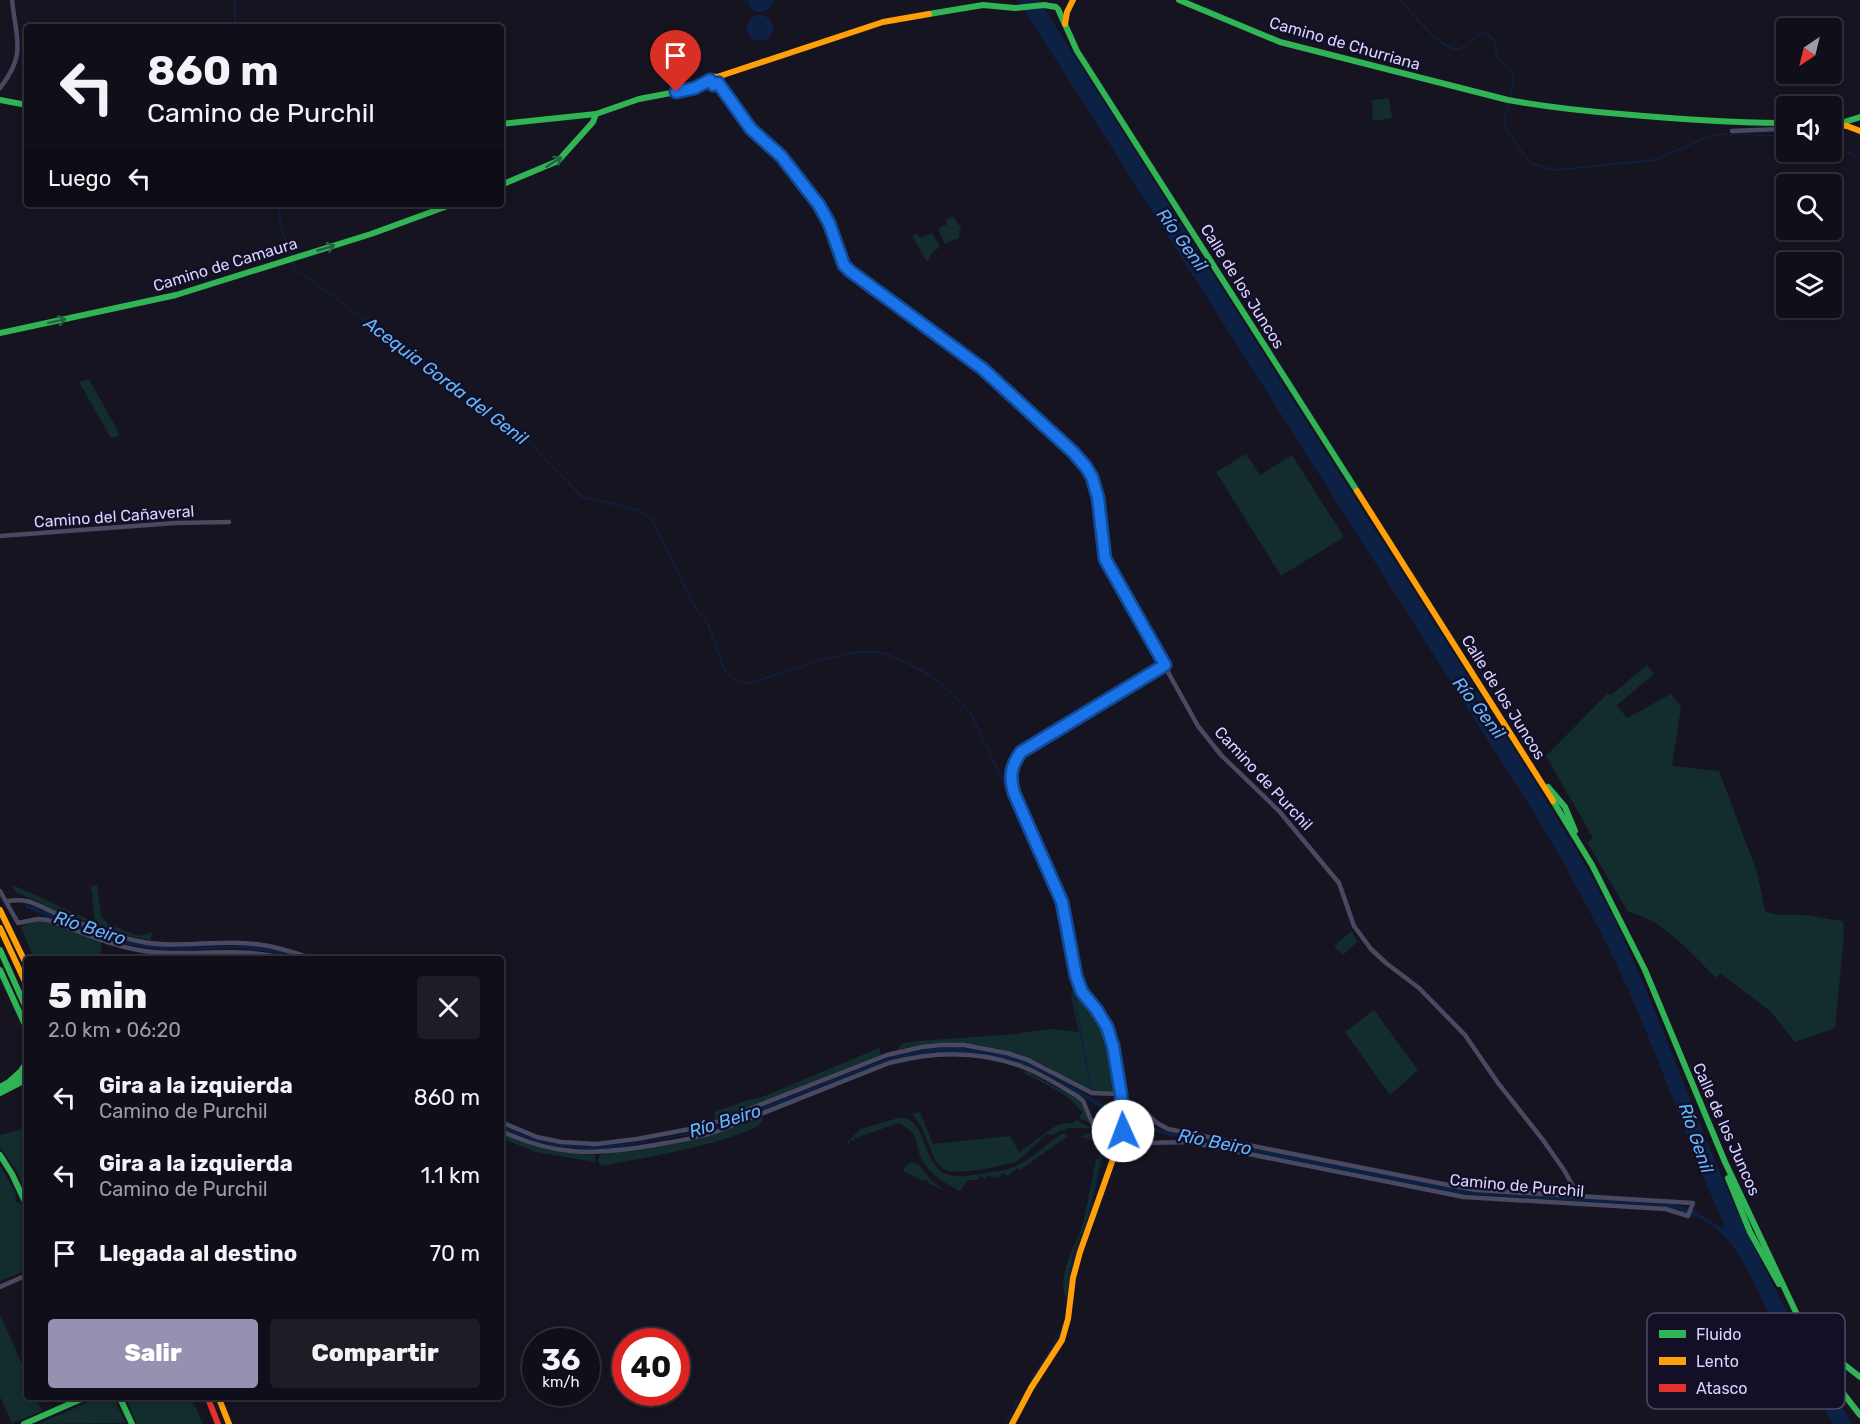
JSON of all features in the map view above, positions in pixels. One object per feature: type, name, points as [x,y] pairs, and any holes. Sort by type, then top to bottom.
[{"type":"main road","points":[[1065,25],[1072,0]]},
{"type":"main road","name":"Camino de Churriana","points":[[1179,0],[1280,42],[1327,56],[1508,100],[1544,107],[1650,117],[1733,123],[1776,123]]},
{"type":"main road","points":[[504,124],[596,114],[639,99],[695,88],[715,82],[732,73],[883,22],[983,5],[1015,8],[1055,4],[1063,10],[1068,9]]},
{"type":"main road","name":"Calle de los Juncos","points":[[1055,4],[1077,51],[1542,782],[1557,795],[1568,812],[1576,837],[1603,885],[1645,970],[1725,1162],[1726,1172],[1739,1197],[1750,1232],[1797,1313]]},
{"type":"main road","points":[[0,100],[24,104]]},
{"type":"main road","points":[[504,184],[558,161],[586,130],[596,114]]},
{"type":"main road","points":[[1842,122],[1859,117]]},
{"type":"main road","points":[[1858,129],[1854,124],[1859,117]]},
{"type":"main road","points":[[1842,126],[1858,129]]},
{"type":"main road","name":"Camino de Camaura","points":[[0,333],[176,295],[371,234],[445,207]]},
{"type":"main road","points":[[1123,1131],[1121,1098],[1113,1046],[1107,1027],[1082,992],[1076,976],[1062,902],[1014,793],[1011,770],[1021,752],[1032,743],[1165,665]]},
{"type":"main road","points":[[0,910],[24,960]]},
{"type":"main road","points":[[0,928],[24,980]]},
{"type":"main road","points":[[0,950],[24,1003]]},
{"type":"main road","points":[[0,970],[24,1022]]},
{"type":"main road","points":[[10,1081],[24,1066]]},
{"type":"main road","points":[[0,1087],[24,1074]]},
{"type":"main road","points":[[0,1093],[24,1081]]},
{"type":"main road","points":[[1123,1131],[1129,1133],[1131,1140],[1127,1146],[1120,1146],[1116,1142],[1118,1133],[1123,1131]]},
{"type":"main road","points":[[1012,1424],[1031,1388],[1062,1340],[1080,1252],[1120,1146]]},
{"type":"main road","points":[[0,1155],[12,1173],[24,1199]]},
{"type":"main road","points":[[1845,1365],[1860,1377]]},
{"type":"main road","points":[[1845,1395],[1860,1414]]},
{"type":"main road","points":[[24,1424],[79,1400]]},
{"type":"main road","points":[[121,1400],[132,1424]]},
{"type":"main road","points":[[209,1400],[218,1424]]},
{"type":"main road","points":[[220,1400],[229,1424]]},
{"type":"street","points":[[0,88],[15,66],[18,52],[12,0]]},
{"type":"street","name":"Camino de Purchil","points":[[715,82],[751,129],[781,156],[819,205],[829,223],[844,265],[983,369],[1073,452],[1086,467],[1092,477],[1098,498],[1105,559],[1165,665],[1187,710],[1209,741],[1279,811],[1339,883],[1349,914],[1362,939],[1386,963],[1419,988],[1465,1035],[1498,1083],[1543,1140],[1578,1195],[1692,1205],[1689,1215],[1666,1209],[1464,1197],[1189,1142],[1142,1143],[1131,1140]]},
{"type":"street","points":[[1731,131],[1776,129]]},
{"type":"street","name":"Camino del Cañaveral","points":[[0,536],[175,523],[229,522]]},
{"type":"street","points":[[0,891],[18,923],[38,919],[48,920],[111,943],[138,950],[165,953],[238,952],[267,956]]},
{"type":"street","points":[[7,901],[22,899],[73,920],[138,941],[159,944],[261,945],[305,956]]},
{"type":"street","points":[[504,1123],[527,1134],[561,1142],[596,1144],[638,1139],[706,1126],[887,1055],[922,1047],[964,1046],[1028,1059],[1092,1093],[1121,1098],[1168,1129],[1477,1190],[1578,1195]]},
{"type":"street","points":[[504,1132],[547,1148],[596,1153],[682,1140],[718,1131],[889,1063],[907,1058],[942,1054],[985,1056],[1025,1068],[1077,1096],[1083,1101],[1096,1132],[1116,1137]]},
{"type":"street","points":[[0,1287],[24,1276]]},
{"type":"green space","points":[[1389,98],[1392,118],[1373,121],[1372,100]]},
{"type":"green space","points":[[953,216],[962,230],[959,231],[959,238],[945,244],[938,229],[947,224],[946,219]]},
{"type":"green space","points":[[917,233],[920,238],[932,233],[940,247],[933,252],[927,262],[912,236]]},
{"type":"green space","points":[[89,379],[120,435],[111,438],[79,382]]},
{"type":"green space","points":[[1246,454],[1260,475],[1292,455],[1344,537],[1281,576],[1216,472]]},
{"type":"green space","points":[[1647,665],[1654,674],[1617,705],[1627,718],[1671,694],[1681,707],[1672,766],[1719,771],[1757,872],[1765,911],[1779,915],[1804,915],[1843,921],[1844,937],[1835,1028],[1795,1042],[1771,1012],[1720,973],[1716,978],[1687,948],[1665,930],[1641,916],[1628,912],[1587,842],[1593,838],[1546,756],[1607,694],[1611,695]]},
{"type":"green space","points":[[10,884],[95,922],[90,886],[97,885],[101,916],[108,924],[139,936],[153,932],[150,940],[129,936],[53,910],[17,893]]},
{"type":"green space","points":[[47,921],[102,940],[100,956],[33,956],[21,928],[23,925]]},
{"type":"green space","points":[[1352,931],[1357,942],[1343,955],[1334,946]]},
{"type":"green space","points":[[1077,990],[1096,1011],[1102,1023],[1110,1049],[1118,1091],[1089,1091],[1042,1064],[989,1047],[952,1043],[897,1050],[901,1044],[917,1041],[1018,1034],[1054,1029],[1079,1032],[1071,995]]},
{"type":"green space","points":[[1374,1010],[1418,1070],[1390,1095],[1345,1032]]},
{"type":"green space","points":[[879,1048],[881,1055],[715,1118],[715,1112],[762,1097]]},
{"type":"green space","points":[[1025,1070],[1079,1100],[1091,1124],[1079,1118],[1082,1112],[1070,1099],[1024,1073]]},
{"type":"green space","points":[[920,1112],[933,1144],[1010,1136],[1019,1152],[1057,1125],[1076,1120],[1091,1129],[1072,1128],[1053,1135],[1047,1134],[1013,1163],[979,1170],[952,1172],[943,1169],[936,1162],[921,1126],[912,1114]]},
{"type":"green space","points":[[762,1117],[763,1121],[753,1128],[713,1142],[661,1155],[601,1166],[598,1161],[600,1155],[716,1134]]},
{"type":"green space","points":[[898,1118],[908,1119],[915,1124],[938,1169],[955,1176],[1011,1168],[1028,1159],[1062,1134],[1068,1136],[1020,1170],[1018,1168],[1007,1176],[1002,1173],[999,1178],[987,1175],[985,1179],[981,1176],[977,1180],[968,1180],[960,1191],[931,1171],[923,1162],[914,1136],[899,1123],[847,1143],[860,1129]]},
{"type":"green space","points":[[24,1129],[24,1187],[16,1170],[0,1147],[0,1135]]},
{"type":"green space","points":[[1088,1133],[1103,1137],[1103,1148],[1088,1218],[1072,1257],[1066,1298],[1065,1270],[1083,1223],[1096,1159],[1099,1159],[1100,1142],[1080,1137]]},
{"type":"green space","points":[[504,1134],[566,1152],[595,1155],[595,1162],[536,1152],[504,1139]]},
{"type":"green space","points":[[913,1162],[919,1165],[931,1180],[945,1191],[928,1183],[929,1181],[925,1179],[923,1181],[903,1171],[905,1166]]},
{"type":"green space","points":[[0,1165],[24,1213],[24,1271],[0,1281]]},
{"type":"green space","points":[[0,1314],[24,1369],[24,1400],[37,1400],[42,1411],[12,1423],[0,1397]]},
{"type":"green space","points":[[93,1400],[114,1400],[126,1423],[38,1424]]},
{"type":"green space","points":[[126,1400],[192,1400],[203,1424],[137,1424]]},
{"type":"water","points":[[747,0],[773,0],[768,9],[759,12],[752,10]]},
{"type":"water","points":[[1018,0],[1039,0],[1535,782],[1582,860],[1604,899],[1638,970],[1712,1154],[1753,1246],[1788,1313],[1769,1313],[1738,1253],[1730,1243],[1709,1223],[1678,1210],[1661,1206],[1463,1194],[1166,1135],[1119,1118],[1044,1074],[1025,1066],[1006,1059],[967,1052],[928,1053],[888,1061],[714,1130],[618,1148],[588,1149],[558,1146],[529,1139],[504,1129],[504,1125],[527,1135],[579,1145],[632,1143],[659,1139],[712,1127],[887,1058],[925,1049],[957,1047],[1003,1054],[1030,1063],[1119,1113],[1164,1131],[1464,1190],[1673,1204],[1694,1210],[1721,1228],[1725,1227],[1626,985],[1543,827]]},
{"type":"water","points":[[760,15],[769,19],[773,28],[769,37],[760,41],[751,37],[747,28],[751,19]]},
{"type":"water","name":"Río Beiro","points":[[26,904],[104,933],[171,947],[248,946],[297,956],[249,949],[169,950],[140,947],[106,938],[25,908]]},
{"type":"water","points":[[1824,1409],[1843,1409],[1852,1424],[1833,1424]]},
{"type":"waterway","name":"Acequia Gorda del Genil","points":[[235,0],[235,24]]},
{"type":"waterway","points":[[1400,0],[1435,37],[1451,48],[1461,48],[1481,33]]},
{"type":"waterway","points":[[1485,33],[1493,39],[1498,58],[1512,74],[1510,97]]},
{"type":"waterway","points":[[1509,104],[1504,119],[1508,132],[1529,162],[1555,170],[1654,160],[1713,135],[1726,134]]},
{"type":"waterway","points":[[1731,134],[1776,136]]},
{"type":"waterway","points":[[1848,152],[1860,159]]},
{"type":"waterway","name":"Acequia Gorda del Genil","points":[[278,207],[283,234],[291,255]]},
{"type":"waterway","name":"Acequia Gorda del Genil","points":[[293,262],[294,268],[525,438],[582,497],[639,510],[652,519],[693,604],[708,624],[724,669],[734,679],[743,683],[751,682],[829,658],[869,652],[887,654],[926,674],[947,688],[971,714],[1029,836],[1058,906],[1091,1090]]},
{"type":"waterway","name":"Acequia Gorda del Genil","points":[[1069,1289],[1071,1265],[1088,1219],[1104,1149],[1104,1139]]},
{"type":"waterway","name":"Acequia Gorda del Genil","points":[[1030,1381],[1063,1326]]},
{"type":"waterway","name":"Acequia Gorda del Genil","points":[[1006,1424],[1019,1397]]},
{"type":"traffic: fast","points":[[1179,0],[1280,42],[1508,100],[1564,109],[1642,116],[1776,123]]},
{"type":"traffic: fast","points":[[929,14],[983,5],[1015,8],[1044,5],[1056,7]]},
{"type":"traffic: fast","points":[[1058,9],[1077,51],[1357,491]]},
{"type":"traffic: fast","points":[[504,124],[596,114],[639,99],[713,85]]},
{"type":"traffic: fast","points":[[0,100],[24,104]]},
{"type":"traffic: fast","points":[[504,184],[558,161],[593,122],[596,114]]},
{"type":"traffic: fast","points":[[1842,123],[1860,117]]},
{"type":"traffic: fast","points":[[0,333],[176,295],[371,234],[445,207]]},
{"type":"traffic: fast","points":[[1123,1131],[1121,1094],[1113,1046],[1107,1027],[1082,992],[1076,976],[1062,902],[1014,793],[1012,777],[1014,765],[1020,754],[1032,743],[1165,665]]},
{"type":"traffic: fast","points":[[1548,787],[1565,807],[1575,831]]},
{"type":"traffic: fast","points":[[1553,801],[1592,865],[1645,970],[1725,1162],[1796,1313]]},
{"type":"traffic: fast","points":[[0,950],[24,1003]]},
{"type":"traffic: fast","points":[[0,970],[24,1022]]},
{"type":"traffic: fast","points":[[10,1081],[24,1066]]},
{"type":"traffic: fast","points":[[0,1087],[24,1073]]},
{"type":"traffic: fast","points":[[0,1093],[24,1081]]},
{"type":"traffic: fast","points":[[1124,1131],[1130,1133],[1132,1139],[1130,1145],[1124,1147],[1118,1145],[1116,1139],[1118,1133],[1124,1131]]},
{"type":"traffic: fast","points":[[0,1155],[24,1200]]},
{"type":"traffic: fast","points":[[1728,1178],[1750,1232],[1779,1284]]},
{"type":"traffic: fast","points":[[1845,1365],[1860,1377]]},
{"type":"traffic: fast","points":[[1845,1396],[1860,1415]]},
{"type":"traffic: fast","points":[[24,1424],[79,1400]]},
{"type":"traffic: fast","points":[[121,1400],[132,1424]]},
{"type":"traffic: slow","points":[[1065,24],[1067,12],[1073,0]]},
{"type":"traffic: slow","points":[[717,77],[883,22],[929,14]]},
{"type":"traffic: slow","points":[[714,77],[718,81],[714,85],[710,81],[714,77]]},
{"type":"traffic: slow","points":[[1842,125],[1860,131]]},
{"type":"traffic: slow","points":[[1357,491],[1553,801]]},
{"type":"traffic: slow","points":[[0,910],[24,960]]},
{"type":"traffic: slow","points":[[0,928],[24,980]]},
{"type":"traffic: slow","points":[[1012,1424],[1031,1388],[1062,1340],[1080,1252],[1113,1159],[1120,1146]]},
{"type":"traffic: slow","points":[[220,1400],[229,1424]]},
{"type":"traffic: jam","points":[[209,1400],[218,1424]]},
{"type":"route","points":[[676,92],[695,88],[710,80],[713,85],[718,83],[751,129],[781,156],[819,205],[829,223],[844,265],[983,369],[1073,452],[1092,477],[1098,498],[1105,559],[1165,665],[1032,743],[1014,762],[1011,781],[1014,793],[1062,902],[1076,976],[1082,992],[1107,1027],[1113,1046],[1121,1094],[1123,1131]]},
{"type":"water label","name":"Río Genil","points":[[1182,240]]},
{"type":"water label","name":"Río Genil","points":[[1479,708]]},
{"type":"water label","name":"Río Genil","points":[[1696,1138]]}]
